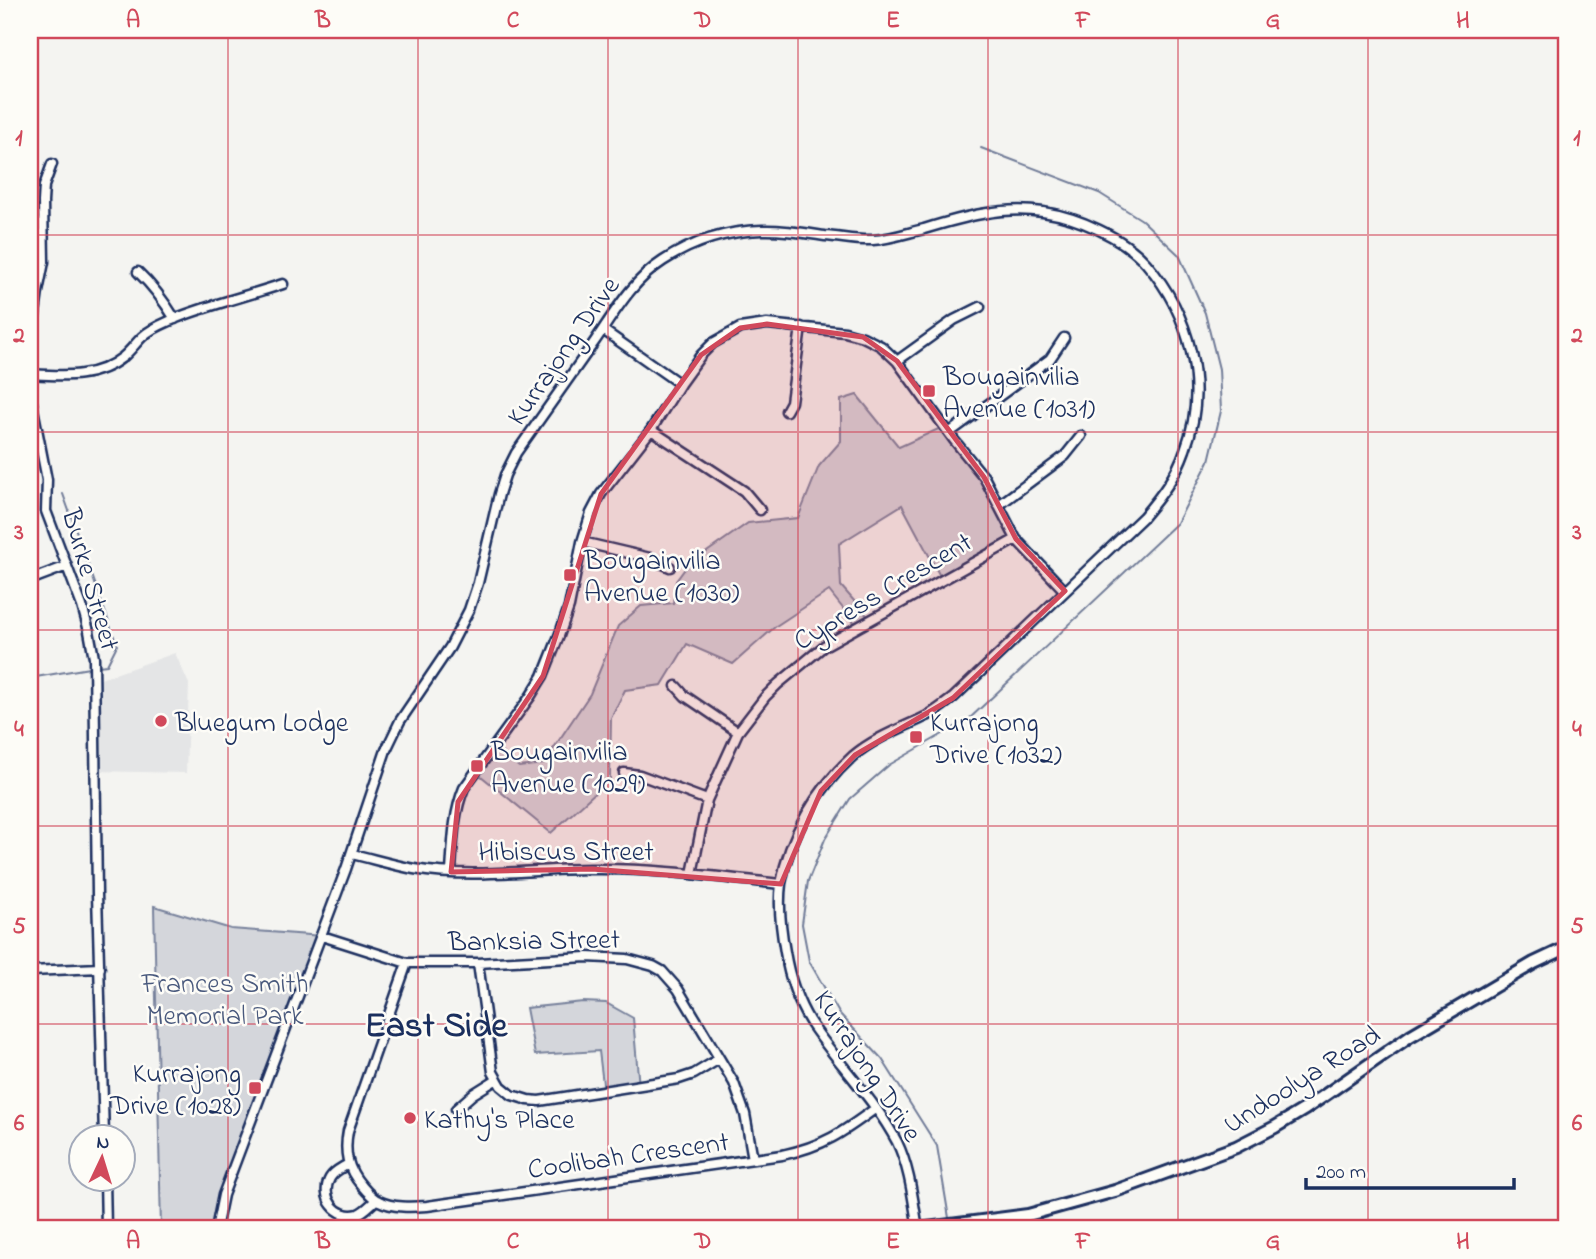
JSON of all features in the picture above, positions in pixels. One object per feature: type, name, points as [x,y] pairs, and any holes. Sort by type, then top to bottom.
[{"type":"street","name":"Burke Street","points":[[52,164],[44,186],[44,262],[31,344],[30,393],[47,480],[46,511],[82,606],[94,658],[94,785],[104,1122]]},
{"type":"street","name":"Kurrajong Drive","points":[[216,1229],[223,1195],[322,936],[386,750],[398,724],[450,647],[469,610],[505,475],[516,453],[621,301],[651,270],[678,252],[719,235],[764,230],[871,240],[895,237],[986,212],[1043,212],[1084,223],[1128,248],[1144,262],[1171,298],[1181,317],[1191,349],[1196,389],[1186,448],[1172,479],[1143,517],[953,698],[930,714],[875,742],[855,755],[837,772],[821,791],[797,833],[781,884],[782,932],[787,963],[799,1002],[888,1127],[903,1156],[919,1229]]},
{"type":"street","points":[[138,272],[154,287],[175,319]]},
{"type":"street","points":[[30,374],[70,376],[99,371],[126,355],[150,331],[175,319],[283,284]]},
{"type":"street","points":[[897,361],[954,320],[980,307]]},
{"type":"street","points":[[451,872],[453,825],[458,802],[464,788],[543,677],[569,607],[590,513],[601,494],[651,430],[701,355],[713,343],[740,328],[767,324],[845,332],[881,346],[897,361],[984,477],[1016,539],[1065,591]]},
{"type":"street","points":[[786,411],[791,402],[801,327]]},
{"type":"street","points":[[603,330],[680,384]]},
{"type":"street","points":[[949,433],[1050,359],[1063,338]]},
{"type":"street","points":[[651,430],[744,491],[760,510]]},
{"type":"street","points":[[999,505],[1066,456],[1081,436]]},
{"type":"street","name":"Cypress Crescent","points":[[692,874],[707,800],[738,732],[765,697],[824,646],[1016,539]]},
{"type":"street","points":[[582,542],[650,558],[670,567]]},
{"type":"street","points":[[30,580],[67,566]]},
{"type":"street","points":[[676,686],[685,696],[738,732]]},
{"type":"street","points":[[624,773],[640,775],[707,800]]},
{"type":"street","name":"Hibiscus Street","points":[[352,854],[415,869],[451,872],[592,869],[692,874],[781,884]]},
{"type":"street","name":"Banksia Street","points":[[322,936],[407,963],[478,963],[598,957],[626,959],[653,966],[662,971],[678,989],[734,1083],[745,1114],[753,1158]]},
{"type":"street","name":"Undoolya Road","points":[[919,1229],[963,1223],[1012,1224],[1048,1210],[1115,1191],[1236,1147],[1305,1109],[1410,1036],[1566,948]]},
{"type":"street","points":[[348,1164],[330,1178],[327,1186],[329,1201],[340,1213],[355,1214],[365,1210],[376,1200],[356,1179],[348,1164],[345,1150],[348,1131],[407,963]]},
{"type":"street","points":[[478,963],[494,1072],[501,1086],[512,1095],[528,1101],[539,1101],[679,1080],[719,1059]]},
{"type":"street","points":[[30,971],[100,968]]},
{"type":"street","points":[[456,1109],[497,1079]]},
{"type":"street","name":"Coolibah Crescent","points":[[376,1200],[400,1206],[428,1206],[782,1155],[821,1144],[842,1133],[876,1108]]},
{"type":"street","points":[[106,1192],[107,1229]]},
{"type":"highlighted area","points":[[767,324],[863,337],[897,361],[984,477],[1016,539],[1065,591],[953,698],[855,755],[821,791],[781,884],[592,869],[451,872],[458,802],[543,676],[601,494],[701,355],[740,328]]},
{"type":"shaded area","name":"Bluegum Lodge","points":[[175,653],[189,684],[186,773],[94,771],[95,681]]},
{"type":"green space","points":[[857,395],[899,447],[945,426],[984,477],[1016,539],[942,580],[902,505],[839,544],[841,586],[870,619],[857,626],[829,591],[776,626],[733,664],[687,644],[662,685],[625,690],[611,718],[610,779],[551,833],[475,771],[494,746],[519,767],[543,764],[590,694],[618,626],[641,606],[673,603],[676,581],[687,566],[748,523],[798,518],[819,466],[841,441],[841,400]]},
{"type":"green space","name":"Frances Smith Memorial Park","points":[[154,906],[231,929],[322,936],[250,1123],[216,1229],[161,1229]]},
{"type":"green space","points":[[583,1002],[606,1003],[633,1018],[639,1087],[604,1092],[599,1051],[535,1055],[526,1008]]},
{"type":"waterway","points":[[949,1218],[937,1146],[882,1059],[839,1013],[809,961],[802,924],[808,881],[825,839],[850,799],[889,765],[969,719],[1177,523],[1209,461],[1221,411],[1219,369],[1205,313],[1179,255],[1142,220],[1099,193],[981,148]]},
{"type":"waterway","points":[[63,494],[117,645],[107,665],[98,666]]},
{"type":"waterway","points":[[30,678],[89,668]]},
{"type":"place","name":"Bougainvilia Avenue (1031)","points":[[929,391]]},
{"type":"place","name":"Bougainvilia Avenue (1030)","points":[[570,575]]},
{"type":"place","name":"Bluegum Lodge","points":[[161,721]]},
{"type":"place","name":"Kurrajong Drive (1032)","points":[[916,737]]},
{"type":"place","name":"Bougainvilia Avenue (1029)","points":[[477,766]]},
{"type":"place","name":"Kurrajong Drive (1028)","points":[[255,1088]]},
{"type":"place","name":"Kathy's Place","points":[[410,1118]]},
{"type":"district","name":"East Side","points":[[436,1024]]}]
